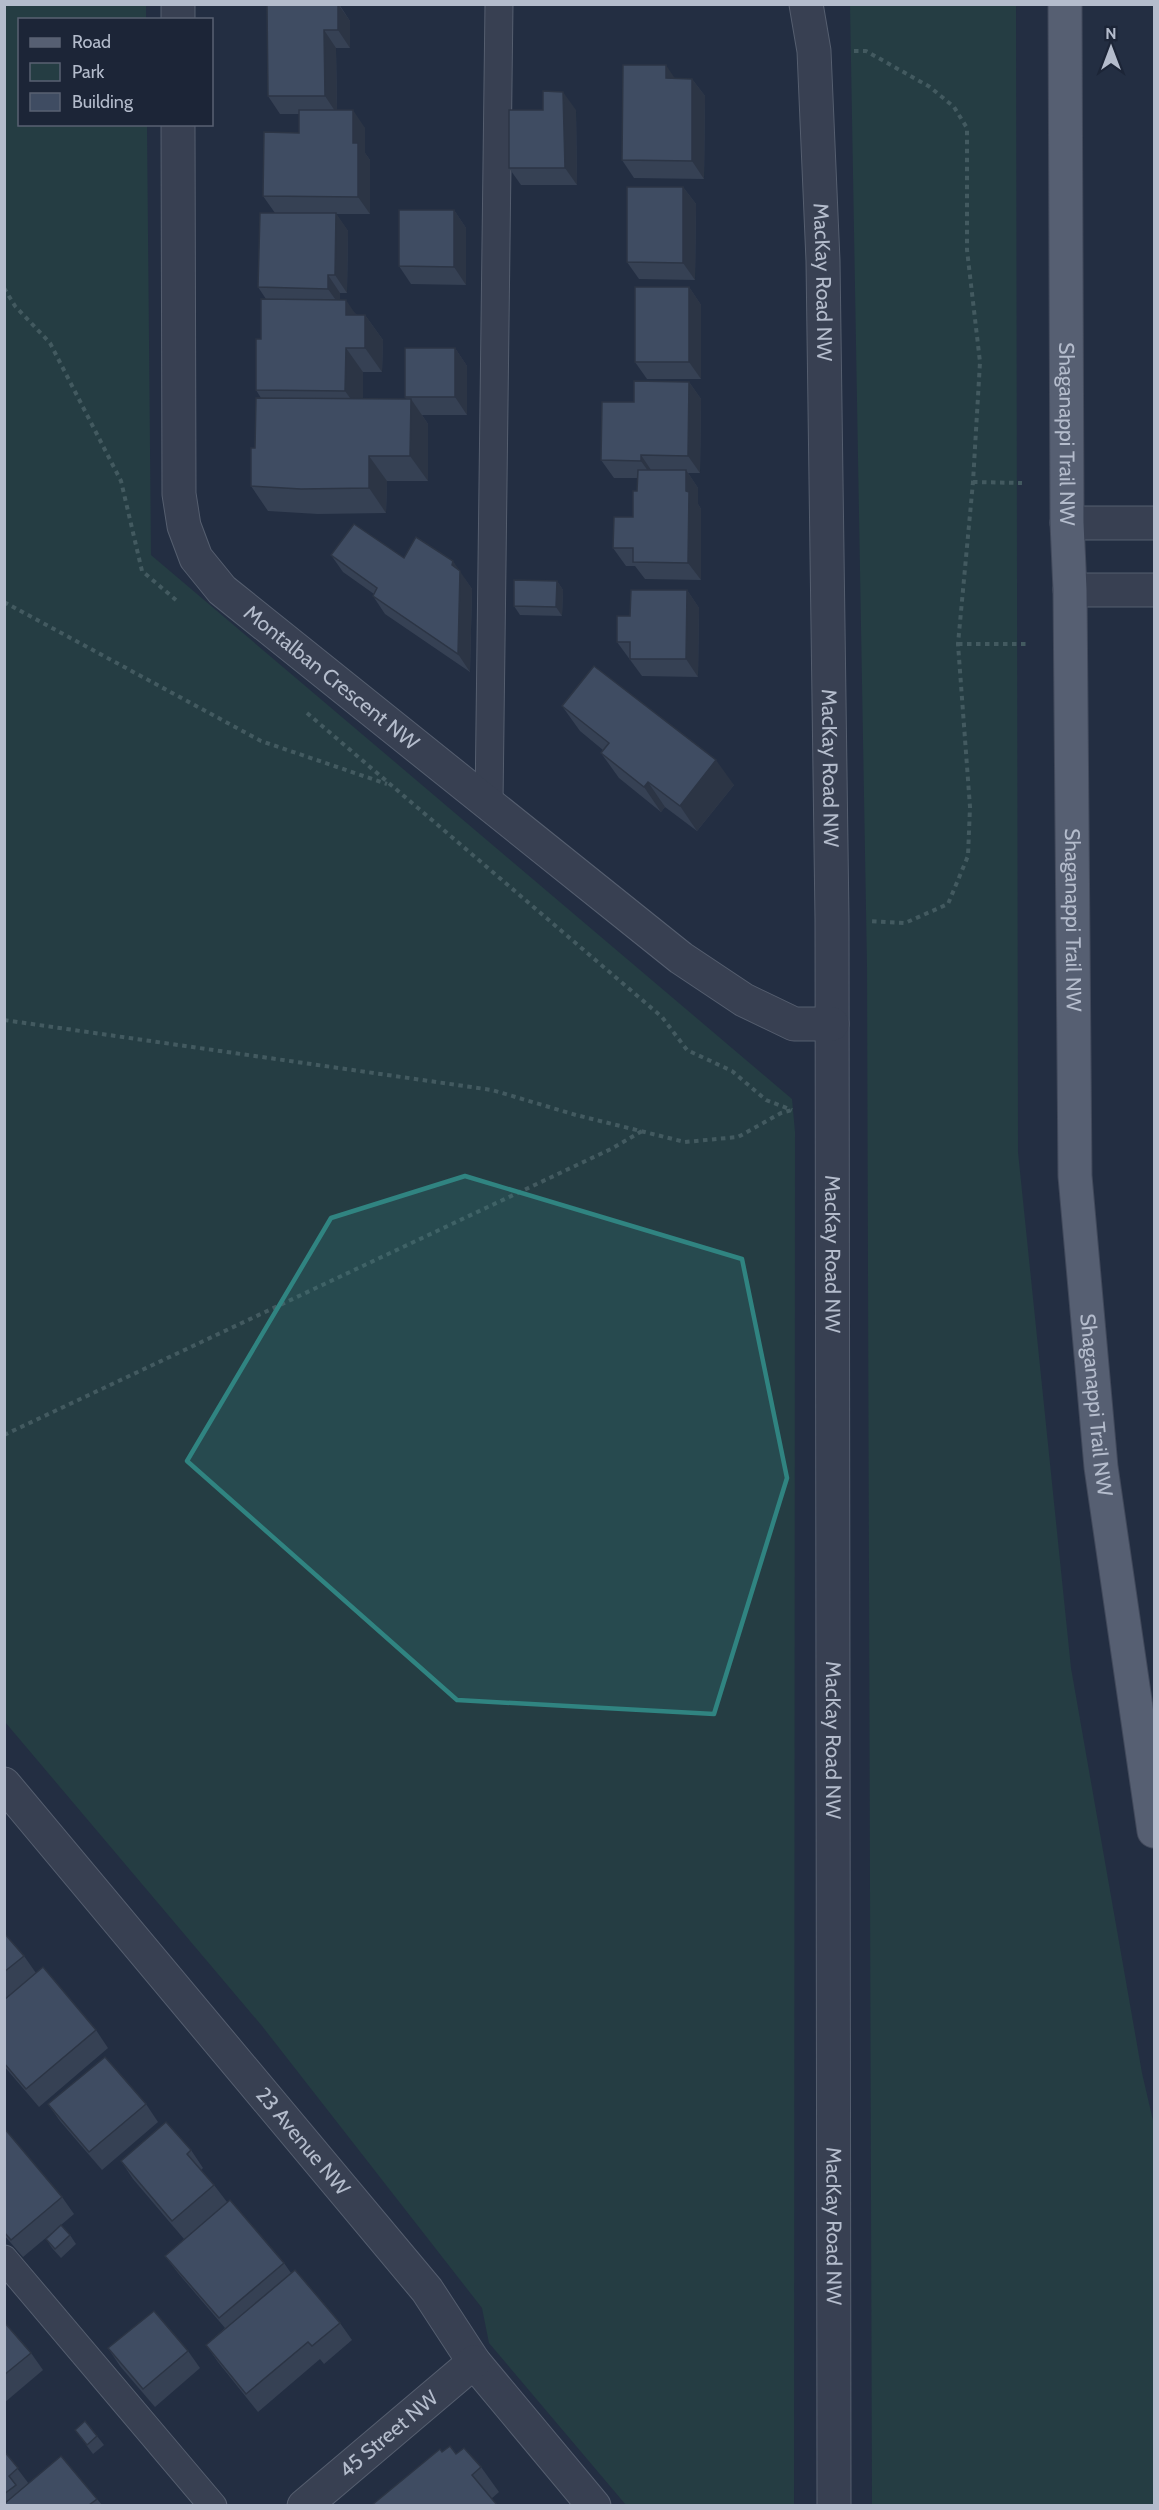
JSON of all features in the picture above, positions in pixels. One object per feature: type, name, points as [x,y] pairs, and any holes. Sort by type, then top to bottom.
[{"type":"main road","name":"Shaganappi Trail NW","points":[[1065,4],[1067,523],[1070,590],[1075,1176],[1101,1467],[1155,1831]]},
{"type":"street","name":"MacKay Road NW","points":[[806,4],[814,51],[823,261],[832,919],[834,2505]]},
{"type":"street","name":"Montalban Crescent NW","points":[[178,126],[178,494],[184,526],[196,558],[222,590],[681,958],[744,1000],[794,1024],[832,1024]]},
{"type":"street","points":[[1067,523],[1155,523]]},
{"type":"street","points":[[1070,590],[1155,590]]},
{"type":"street","name":"23 Avenue NW","points":[[4,1784],[427,2290],[474,2362],[594,2505]]},
{"type":"street","name":"45 Street NW","points":[[304,2505],[474,2362]]},
{"type":"lane","points":[[489,804],[499,4]]},
{"type":"lane","points":[[4,2259],[213,2505]]},
{"type":"path","points":[[814,51],[866,51],[930,87],[954,107],[967,128],[967,250],[980,362],[973,482],[958,644],[970,807],[968,856],[948,904],[906,923],[832,919]]},
{"type":"path","points":[[973,482],[1022,483]]},
{"type":"path","points":[[4,602],[261,741],[391,785]]},
{"type":"path","points":[[958,644],[1027,644]]},
{"type":"path","points":[[4,1020],[492,1090],[576,1115],[686,1142],[738,1137],[781,1113],[793,1110]]},
{"type":"path","points":[[4,1435],[611,1149],[642,1131]]},
{"type":"highlighted area","points":[[465,1176],[742,1259],[787,1478],[714,1714],[457,1700],[187,1461],[331,1218]]},
{"type":"green space","points":[[4,5],[146,5],[146,18],[18,18],[18,126],[147,126],[151,555],[792,1099],[795,1132],[794,2505],[626,2505],[489,2343],[482,2308],[262,2026],[5,1722]]},
{"type":"green space","points":[[850,5],[1016,5],[1018,1152],[1071,1668],[1142,2073],[1154,2125],[1154,2505],[872,2505],[867,966]]},
{"type":"building","points":[[267,4],[338,4],[338,30],[324,30],[325,96],[268,96]]},
{"type":"building","points":[[623,65],[666,65],[666,78],[692,79],[692,161],[622,160]]},
{"type":"building","points":[[543,91],[563,92],[565,168],[509,168],[509,110],[543,110]]},
{"type":"building","points":[[299,110],[353,110],[353,143],[358,143],[358,197],[263,196],[264,132],[299,133]]},
{"type":"building","points":[[627,187],[683,187],[683,263],[627,262]]},
{"type":"building","points":[[399,210],[454,210],[454,267],[399,266]]},
{"type":"building","points":[[260,213],[336,213],[335,275],[328,275],[328,289],[258,287]]},
{"type":"building","points":[[635,287],[689,287],[689,362],[635,362]]},
{"type":"building","points":[[261,299],[346,300],[346,315],[365,315],[365,348],[346,348],[345,391],[256,390],[256,339],[261,339]]},
{"type":"building","points":[[405,348],[455,348],[455,397],[405,397]]},
{"type":"building","points":[[634,381],[689,382],[688,456],[641,455],[641,461],[601,460],[602,402],[634,402]]},
{"type":"building","points":[[256,398],[411,399],[410,456],[369,456],[369,488],[301,489],[251,486],[251,448],[255,448]]},
{"type":"building","points":[[638,470],[686,470],[686,491],[689,492],[688,563],[633,562],[633,548],[613,548],[614,517],[633,517],[633,491],[637,491]]},
{"type":"building","points":[[354,524],[404,558],[416,537],[453,561],[452,565],[460,571],[458,654],[373,596],[377,588],[331,555]]},
{"type":"building","points":[[514,580],[557,581],[556,607],[514,606]]},
{"type":"building","points":[[631,590],[687,590],[686,659],[630,659],[630,642],[617,642],[617,616],[630,616]]},
{"type":"building","points":[[594,666],[716,760],[680,806],[648,782],[644,787],[601,753],[609,743],[562,706]]},
{"type":"building","points":[[4,1933],[24,1956],[4,1972]]},
{"type":"building","points":[[43,1967],[96,2030],[26,2089],[4,2063],[4,2000]]},
{"type":"building","points":[[105,2057],[146,2104],[89,2152],[48,2104]]},
{"type":"building","points":[[166,2122],[191,2150],[187,2154],[214,2185],[172,2221],[121,2161]]},
{"type":"building","points":[[4,2128],[62,2197],[11,2240],[4,2232]]},
{"type":"building","points":[[230,2200],[284,2263],[219,2318],[165,2256]]},
{"type":"building","points":[[61,2225],[70,2235],[55,2249],[46,2239]]},
{"type":"building","points":[[295,2270],[340,2323],[312,2346],[308,2342],[246,2394],[206,2345]]},
{"type":"building","points":[[154,2311],[188,2351],[143,2389],[108,2348]]},
{"type":"building","points":[[4,2322],[31,2353],[4,2375]]},
{"type":"building","points":[[85,2421],[97,2436],[87,2445],[75,2430]]},
{"type":"building","points":[[450,2446],[456,2454],[464,2448],[481,2467],[472,2475],[497,2505],[372,2505],[440,2449],[442,2452]]},
{"type":"building","points":[[4,2451],[18,2468],[9,2476],[16,2485],[4,2494]]},
{"type":"building","points":[[61,2456],[97,2499],[89,2505],[4,2505],[4,2504]]}]
